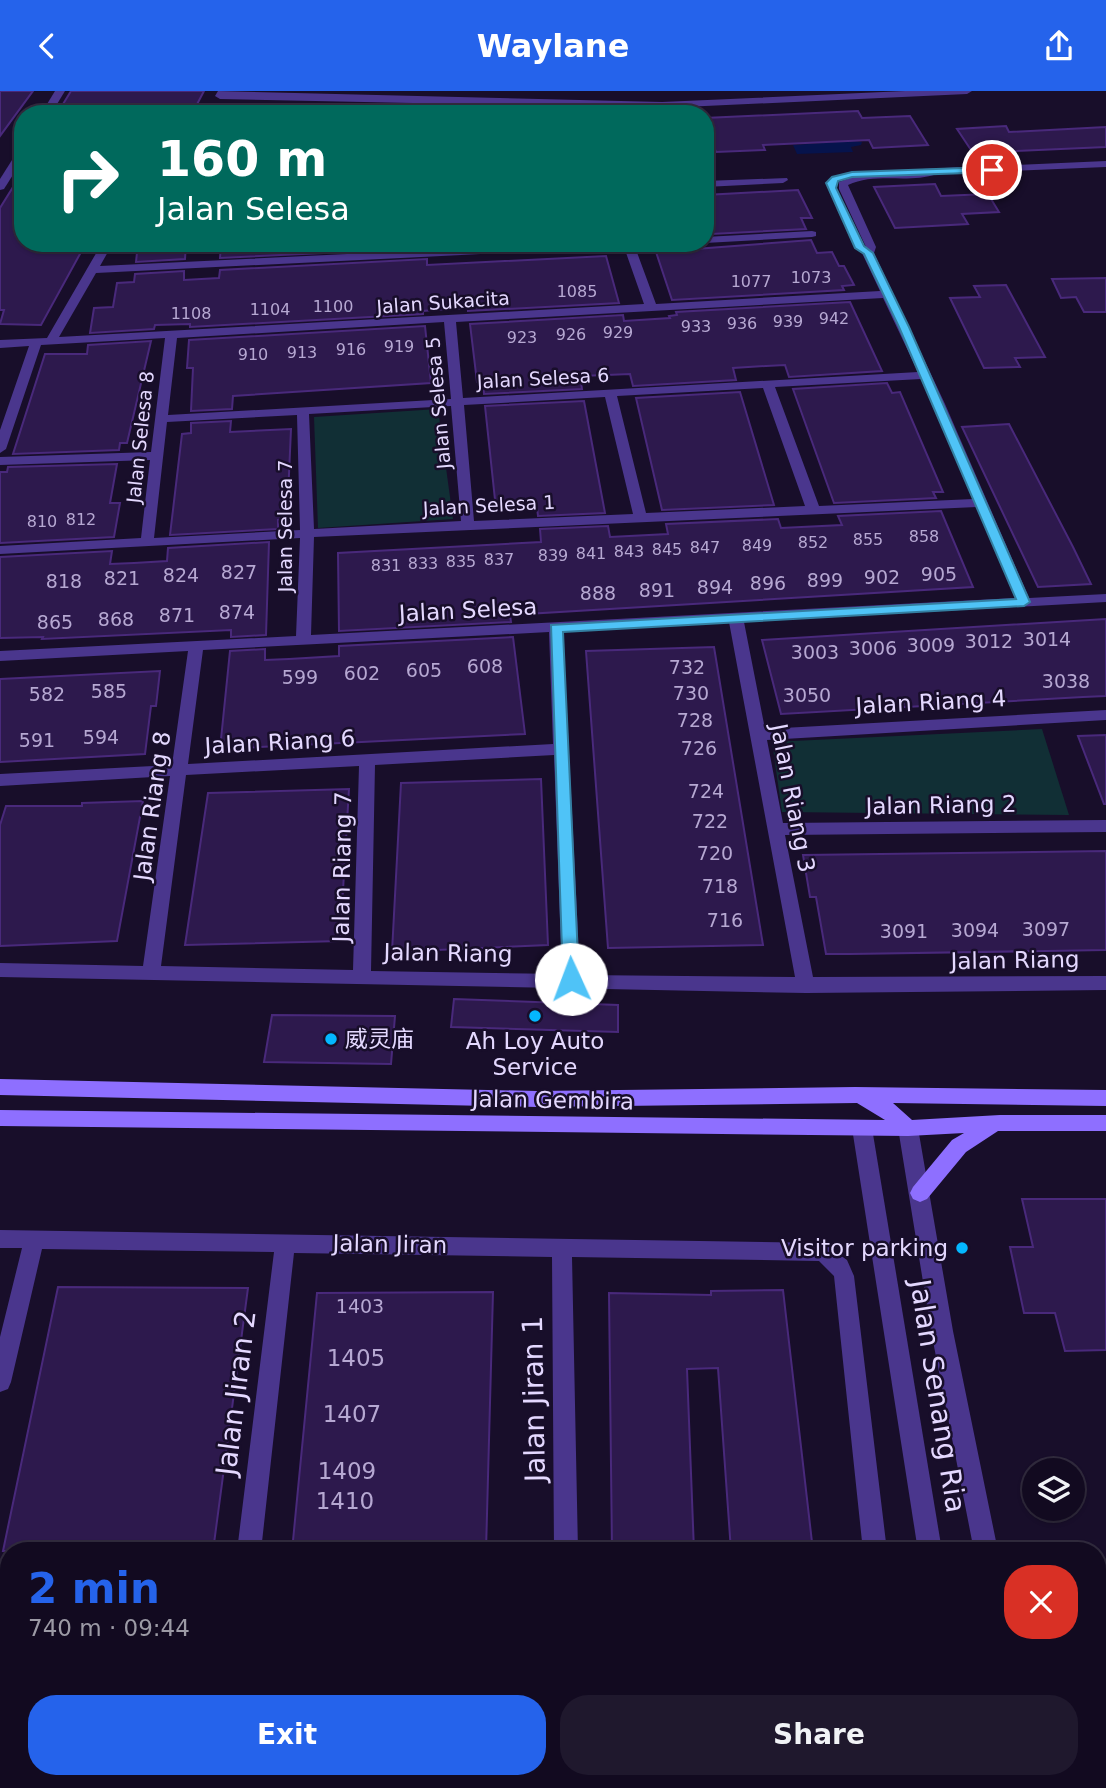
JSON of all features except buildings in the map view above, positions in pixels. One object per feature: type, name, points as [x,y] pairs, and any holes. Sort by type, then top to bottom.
[{"type":"main road","name":"Jalan Gembira","points":[[0,1087],[537,1099],[855,1095],[1106,1098]]},
{"type":"main road","points":[[855,1095],[884,1107],[908,1128]]},
{"type":"main road","points":[[862,1128],[868,1118],[884,1107],[912,1096]]},
{"type":"main road","name":"Jalan Gembira","points":[[0,1118],[862,1128],[999,1123],[1106,1123]]},
{"type":"main road","points":[[920,1193],[959,1146],[972,1136],[999,1123]]},
{"type":"street","points":[[662,105],[663,94],[734,91]]},
{"type":"street","points":[[676,105],[813,95],[967,91]]},
{"type":"street","points":[[222,93],[628,105]]},
{"type":"street","points":[[1024,602],[926,375],[868,253],[860,248],[831,185],[842,176],[852,174],[933,173],[1106,164]]},
{"type":"street","points":[[0,186],[14,165]]},
{"type":"street","points":[[868,253],[871,247],[843,184],[856,179],[933,173]]},
{"type":"street","points":[[714,184],[783,180]]},
{"type":"street","points":[[714,239],[812,234]]},
{"type":"street","points":[[51,341],[103,252]]},
{"type":"street","points":[[92,270],[409,252]]},
{"type":"street","points":[[631,252],[651,307]]},
{"type":"street","name":"Jalan Sukacita","points":[[0,344],[888,294]]},
{"type":"street","name":"Jalan Selesa 5","points":[[450,319],[468,525]]},
{"type":"street","name":"Jalan Selesa 8","points":[[148,542],[171,336]]},
{"type":"street","points":[[0,449],[37,342]]},
{"type":"street","name":"Jalan Selesa 6","points":[[162,419],[926,375]]},
{"type":"street","points":[[768,384],[813,509]]},
{"type":"street","points":[[610,394],[640,517]]},
{"type":"street","name":"Jalan Selesa 7","points":[[303,411],[307,534],[303,641]]},
{"type":"street","points":[[0,461],[157,456]]},
{"type":"street","name":"Jalan Selesa 1","points":[[0,550],[468,525],[980,503]]},
{"type":"street","name":"Jalan Selesa","points":[[0,656],[1106,598]]},
{"type":"street","name":"Jalan Riang 3","points":[[736,619],[806,986]]},
{"type":"street","points":[[556,628],[571,979]]},
{"type":"street","name":"Jalan Riang 8","points":[[151,972],[196,647]]},
{"type":"street","name":"Jalan Riang 4","points":[[758,735],[1106,715]]},
{"type":"street","name":"Jalan Riang 6","points":[[0,780],[562,748]]},
{"type":"street","name":"Jalan Riang 7","points":[[362,976],[367,759]]},
{"type":"street","name":"Jalan Riang 2","points":[[776,829],[1106,826]]},
{"type":"street","name":"Jalan Riang","points":[[0,970],[571,979],[806,986],[1106,983]]},
{"type":"street","name":"Jalan Senang Ria","points":[[862,1128],[929,1542]]},
{"type":"street","name":"Jalan Senang Ria","points":[[908,1128],[942,1331],[984,1542]]},
{"type":"street","name":"Jalan Jiran","points":[[0,1239],[823,1252],[840,1266],[844,1276],[874,1542]]},
{"type":"street","points":[[0,1383],[34,1239]]},
{"type":"street","name":"Jalan Jiran 2","points":[[250,1542],[285,1243]]},
{"type":"street","name":"Jalan Jiran 1","points":[[562,1247],[566,1542]]},
{"type":"green space","points":[[438,409],[453,519],[318,528],[314,417]]},
{"type":"green space","points":[[1042,729],[1069,815],[782,812],[772,742]]},
{"type":"shaded area","points":[[862,142],[861,145],[851,147],[853,152],[797,154],[793,145]]},
{"type":"place","name":"Ah Loy Auto Service","points":[[535,1016]]},
{"type":"place","name":"威灵庙","points":[[331,1039]]},
{"type":"place","name":"Visitor parking","points":[[962,1248]]},
{"type":"route","points":[[571,979],[556,628],[1024,602],[904,327],[868,253],[860,248],[831,188],[835,179],[852,174],[992,170]]}]
